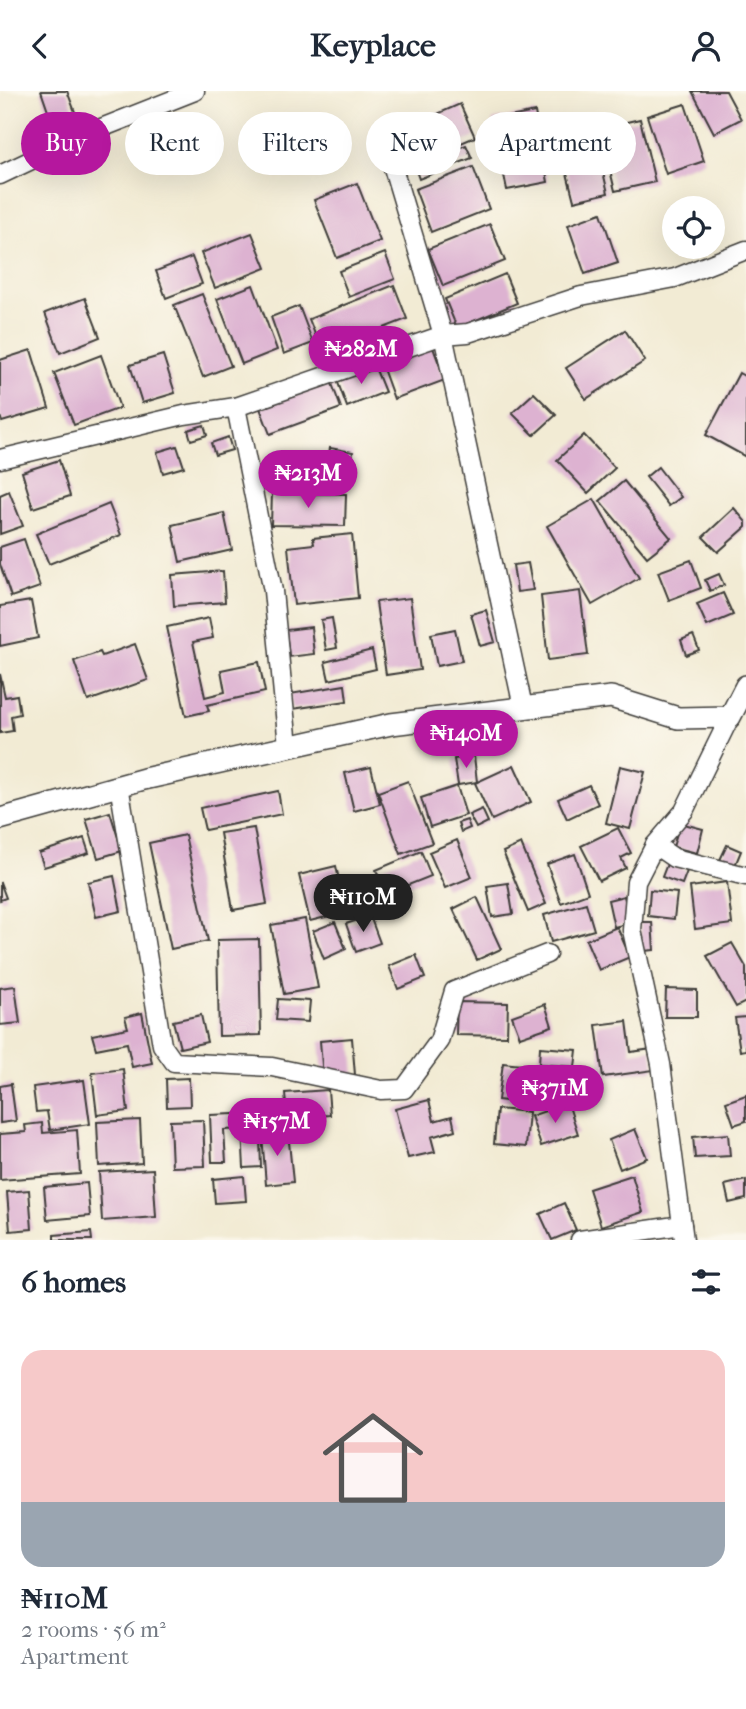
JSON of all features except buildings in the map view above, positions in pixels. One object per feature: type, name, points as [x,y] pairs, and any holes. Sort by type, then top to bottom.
[{"type":"street","points":[[0,175],[86,134],[195,91]]},
{"type":"street","points":[[395,175],[443,335],[523,707]]},
{"type":"street","points":[[0,459],[184,415],[236,407],[443,335],[468,333],[581,296],[675,278],[746,250]]},
{"type":"street","points":[[236,407],[273,591],[288,746]]},
{"type":"street","points":[[580,1240],[683,1233],[661,1064],[632,930],[636,882],[655,845],[684,811],[746,686]]},
{"type":"street","points":[[0,819],[119,785],[391,724],[611,697],[678,717],[730,717]]},
{"type":"street","points":[[119,785],[162,1045],[174,1062],[272,1067],[381,1090],[404,1089],[439,1041],[454,991],[547,954]]},
{"type":"street","points":[[655,845],[674,858],[746,876]]}]
